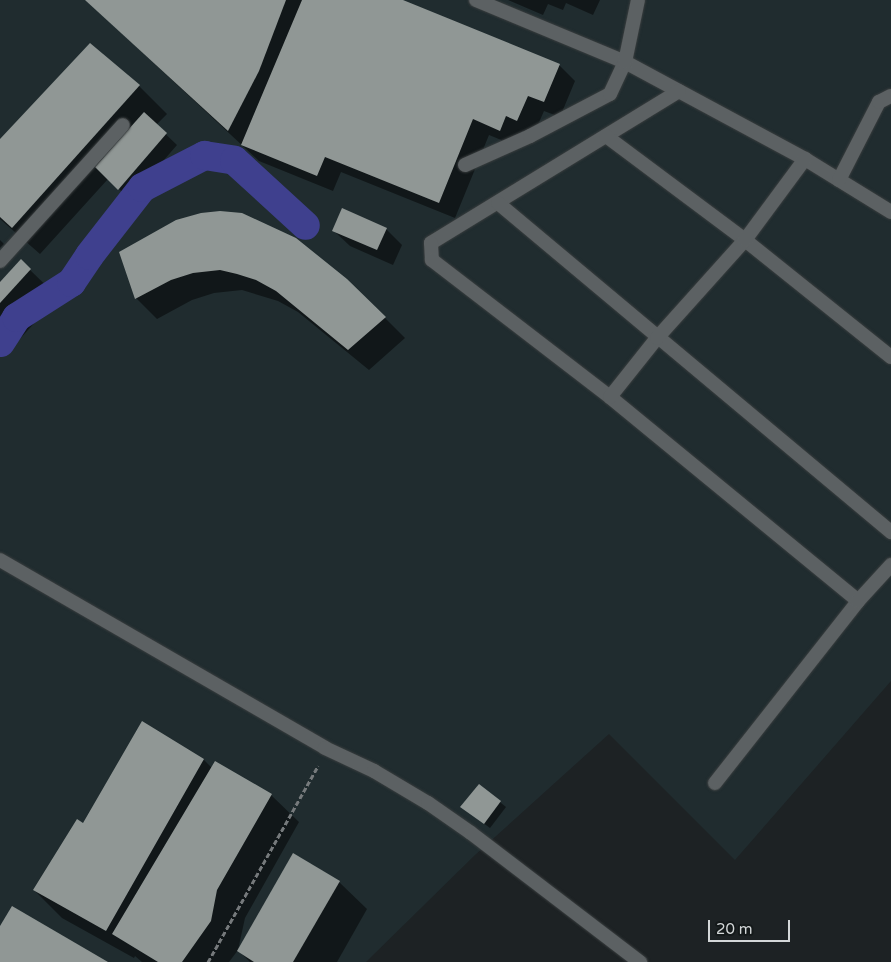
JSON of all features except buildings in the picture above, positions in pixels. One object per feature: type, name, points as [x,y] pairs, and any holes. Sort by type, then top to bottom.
[{"type":"lane","points":[[476,0],[625,62],[805,159],[891,212]]},
{"type":"lane","points":[[465,165],[530,136],[610,94],[625,62],[638,0]]},
{"type":"lane","points":[[679,91],[431,244],[432,260],[610,398],[858,601]]},
{"type":"lane","points":[[839,180],[879,102],[891,96]]},
{"type":"lane","points":[[0,261],[123,125]]},
{"type":"lane","points":[[606,136],[745,240],[891,357]]},
{"type":"lane","points":[[610,398],[657,338],[745,240],[805,159]]},
{"type":"lane","points":[[498,203],[891,532]]},
{"type":"lane","points":[[0,560],[317,743],[374,771],[428,803],[471,833],[640,962]]},
{"type":"lane","points":[[715,782],[858,601],[891,565]]},
{"type":"path","points":[[208,962],[320,763]]},
{"type":"shaded area","points":[[0,0],[891,0],[891,681],[735,860],[609,734],[475,855],[366,962],[0,962]]},
{"type":"waterway","points":[[0,342],[16,317],[71,282],[89,255],[142,187],[204,155],[234,160],[305,225]]}]
